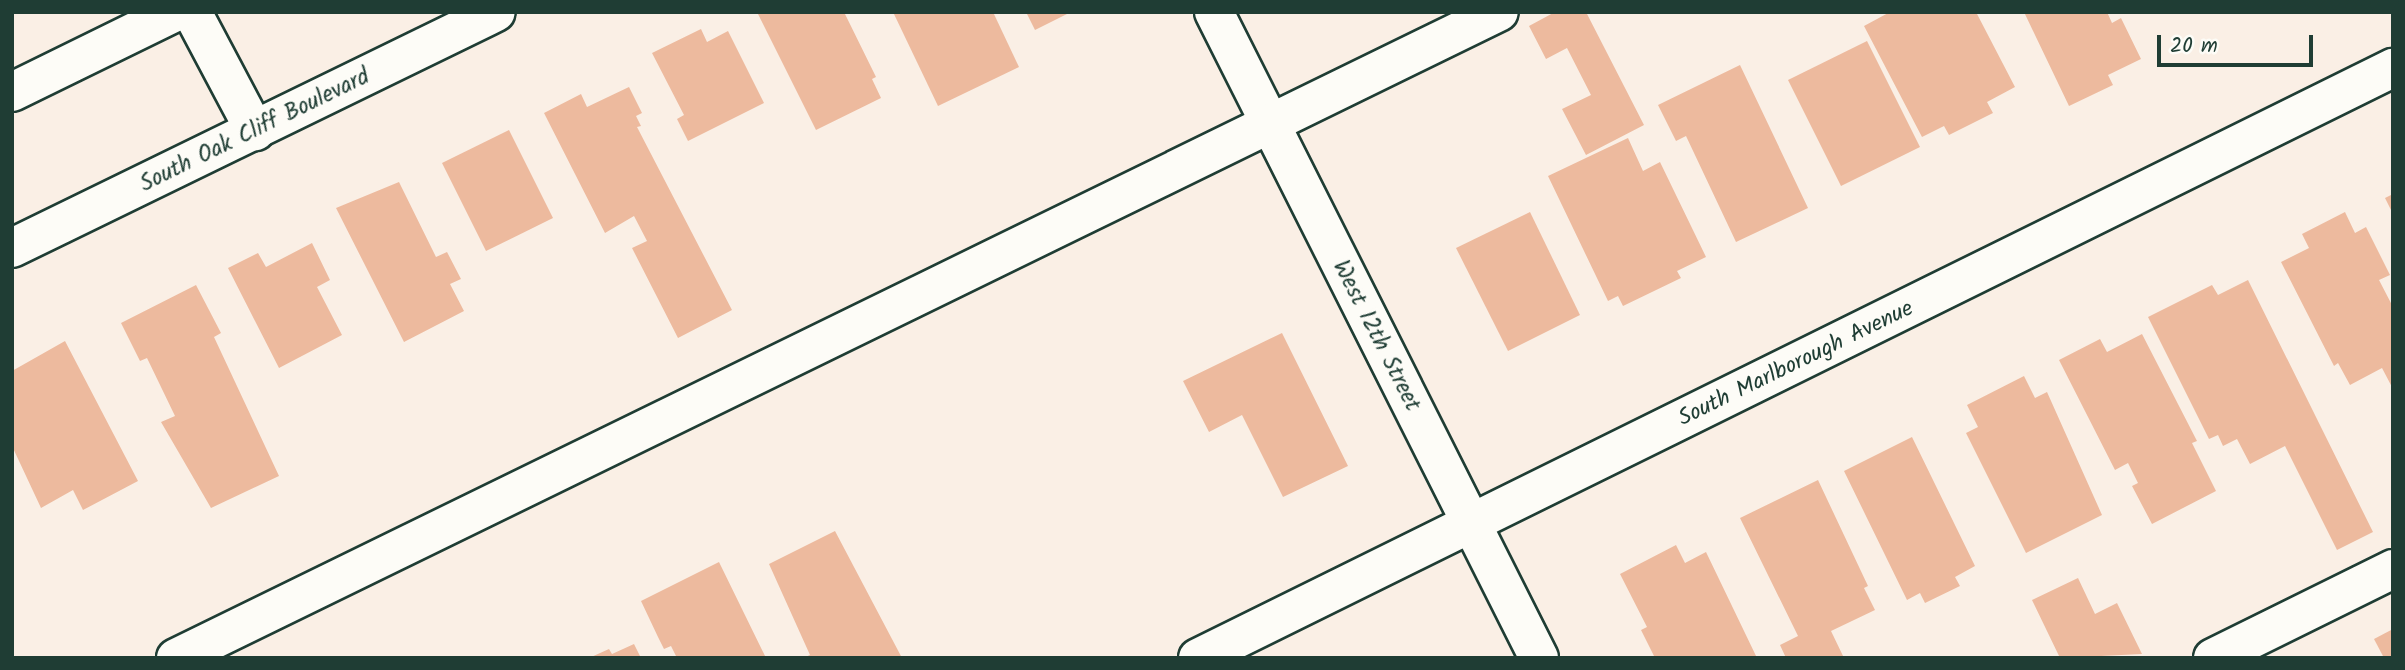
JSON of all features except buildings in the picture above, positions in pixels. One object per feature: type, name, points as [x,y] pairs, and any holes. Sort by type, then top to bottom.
[{"type":"street","points":[[12,92],[175,12]]},
{"type":"street","points":[[192,12],[255,131]]},
{"type":"street","name":"South Oak Cliff Boulevard","points":[[12,248],[496,12]]},
{"type":"street","name":"West 12th Street","points":[[1214,12],[1539,658]]},
{"type":"street","points":[[176,658],[1272,127],[1499,12]]},
{"type":"street","name":"South Marlborough Avenue","points":[[1198,658],[2393,68]]},
{"type":"street","points":[[2213,658],[2393,569]]}]
